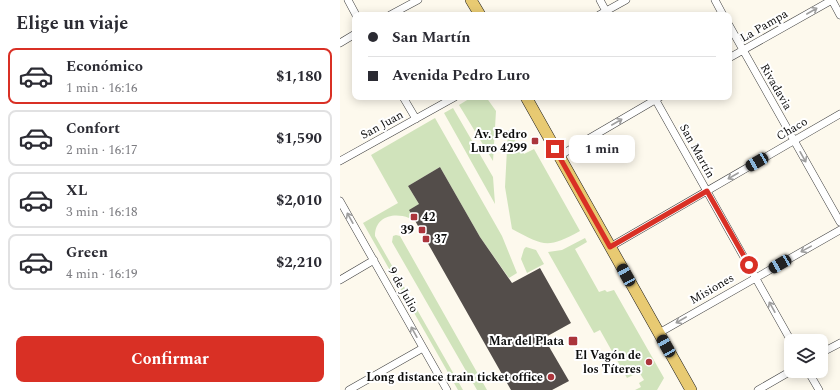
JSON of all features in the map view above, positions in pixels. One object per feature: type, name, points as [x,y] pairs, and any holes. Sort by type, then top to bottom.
[{"type":"main road","points":[[471,0],[478,12]]},
{"type":"main road","points":[[528,100],[691,390]]},
{"type":"street","points":[[348,0],[354,12]]},
{"type":"street","points":[[396,12],[418,0]]},
{"type":"street","points":[[600,0],[604,12]]},
{"type":"street","points":[[608,12],[626,0]]},
{"type":"street","points":[[715,0],[721,12]]},
{"type":"street","points":[[832,0],[840,15]]},
{"type":"street","name":"La Pampa","points":[[732,56],[832,0]]},
{"type":"street","name":"Rivadavia","points":[[732,30],[840,222]]},
{"type":"street","points":[[340,43],[352,36]]},
{"type":"street","points":[[405,100],[416,119]]},
{"type":"street","name":"San Juan","points":[[340,160],[450,100]]},
{"type":"street","points":[[559,156],[654,100]]},
{"type":"street","name":"San Martín","points":[[658,100],[787,334]]},
{"type":"street","name":"Chaco","points":[[610,247],[840,114]]},
{"type":"street","name":"9 de Julio","points":[[340,201],[447,390]]},
{"type":"street","name":"Misiones","points":[[659,333],[840,230]]},
{"type":"street","points":[[340,280],[374,260]]},
{"type":"street","points":[[828,349],[840,343]]},
{"type":"street","points":[[349,390],[423,348]]},
{"type":"street","points":[[758,390],[784,374]]},
{"type":"street","points":[[812,378],[819,390]]},
{"type":"green space","points":[[467,100],[488,100],[496,111],[493,161],[459,105]]},
{"type":"green space","points":[[453,108],[493,177],[495,204],[444,113]]},
{"type":"green space","points":[[435,118],[502,236],[517,273],[509,278],[480,237],[440,167],[408,186],[419,204],[412,215],[409,218],[403,216],[391,216],[382,220],[378,224],[375,236],[463,390],[458,390],[363,223],[398,203],[371,155]]},
{"type":"green space","points":[[508,130],[524,154],[534,149],[580,231],[560,241],[546,243],[531,239],[512,229],[505,187]]},
{"type":"green space","points":[[393,236],[400,236],[487,390],[477,390],[392,242]]},
{"type":"green space","points":[[585,238],[587,242],[575,249],[599,292],[614,290],[664,378],[657,390],[635,390],[641,387],[639,383],[644,380],[639,372],[627,378],[600,330],[594,333],[548,252],[562,250]]},
{"type":"green space","points":[[526,247],[536,250],[544,264],[527,273],[521,259]]},
{"type":"building","points":[[440,167],[480,237],[512,283],[540,268],[571,323],[544,338],[569,381],[552,390],[511,390],[409,210],[419,204],[408,186]]},
{"type":"place","name":"Av. Pedro Luro 4299","points":[[535,141]]},
{"type":"place","name":"42","points":[[414,217]]},
{"type":"place","name":"39","points":[[422,230]]},
{"type":"place","name":"37","points":[[426,239]]},
{"type":"place","name":"Mar del Plata","points":[[573,341]]},
{"type":"place","name":"El Vagón de los Títeres","points":[[649,362]]},
{"type":"place","name":"Long distance train ticket office","points":[[551,377]]},
{"type":"route","points":[[555,149],[610,247],[707,191],[749,265]]}]
